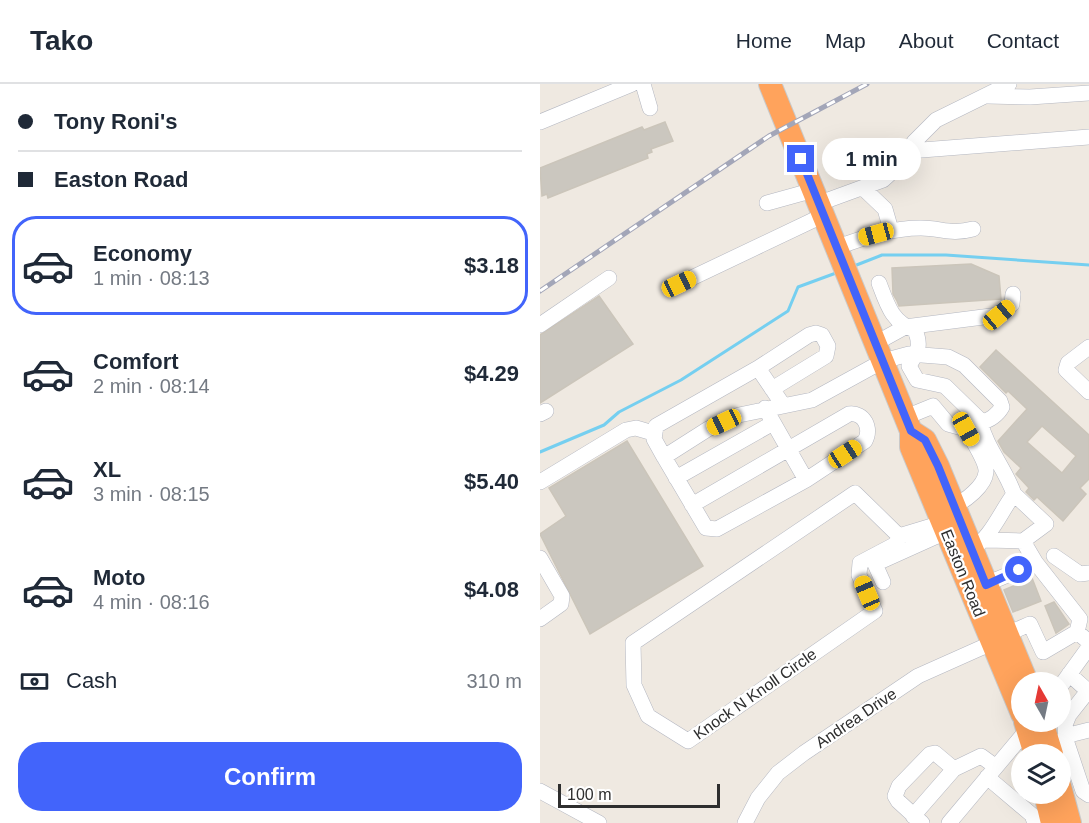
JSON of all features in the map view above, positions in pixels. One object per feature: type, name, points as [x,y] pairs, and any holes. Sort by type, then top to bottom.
[{"type":"highway","name":"Easton Road","points":[[770,84],[909,424],[911,447],[947,520],[1011,672]]},
{"type":"highway","name":"Easton Road","points":[[947,520],[979,545],[999,639],[1020,672]]},
{"type":"highway","points":[[1047,804],[1052,823]]},
{"type":"highway","points":[[1065,804],[1070,823]]},
{"type":"street","points":[[540,122],[632,84]]},
{"type":"street","points":[[643,84],[650,108]]},
{"type":"street","points":[[679,284],[820,203],[883,180],[905,160],[914,142],[936,120],[1009,84]]},
{"type":"street","points":[[985,96],[1030,98],[1089,93]]},
{"type":"street","points":[[909,151],[1089,137]]},
{"type":"street","points":[[863,188],[885,208],[891,230]]},
{"type":"street","points":[[767,203],[820,203]]},
{"type":"street","points":[[844,262],[891,230],[924,228],[955,234],[973,230]]},
{"type":"street","points":[[540,325],[609,278]]},
{"type":"street","points":[[879,283],[889,309],[905,327],[915,330],[919,339],[919,354],[909,366],[917,380],[945,386],[980,420],[984,440],[1007,474],[1014,494],[1046,524],[1023,540],[979,545]]},
{"type":"street","points":[[664,457],[708,429],[739,415],[812,400],[880,352],[905,327],[999,315],[1012,304],[1013,294]]},
{"type":"street","points":[[692,505],[849,414],[856,413],[862,417],[868,428],[865,441],[806,480],[717,529],[706,528],[692,505],[676,478],[654,440],[653,433],[656,426],[758,368],[809,335],[816,333],[822,335],[828,346],[826,356],[772,389]]},
{"type":"street","points":[[1088,348],[1068,363],[1066,370],[1089,393]]},
{"type":"street","points":[[880,352],[948,357],[964,364],[1000,401],[1002,407],[999,413],[986,421],[980,420]]},
{"type":"street","points":[[758,368],[783,405]]},
{"type":"street","points":[[883,582],[875,564],[947,520],[967,500],[986,475],[987,470],[966,429],[948,424],[933,406],[909,424]]},
{"type":"street","points":[[765,408],[806,480]]},
{"type":"street","points":[[676,478],[773,423]]},
{"type":"street","points":[[540,482],[626,430],[636,428],[653,433]]},
{"type":"street","name":"Knock N Knoll Circle","points":[[855,494],[899,536],[896,544],[860,563],[859,575],[874,611],[688,741],[648,716],[634,685],[633,643],[855,494]]},
{"type":"street","points":[[979,545],[1014,494]]},
{"type":"street","name":"Knock N Knoll Circle","points":[[899,536],[947,520]]},
{"type":"street","points":[[1023,540],[1036,563],[1080,620],[1077,632],[1088,649],[1071,672]]},
{"type":"street","points":[[1054,556],[1080,574],[1089,573]]},
{"type":"street","points":[[540,558],[562,596],[561,604],[540,619]]},
{"type":"street","points":[[986,585],[1036,563]]},
{"type":"street","name":"Andrea Drive","points":[[745,823],[758,798],[778,774],[804,753],[918,676],[1030,624],[1043,652],[1077,632]]},
{"type":"street","points":[[1071,683],[1088,691],[1071,713]]},
{"type":"street","points":[[1065,736],[1089,730]]},
{"type":"street","points":[[949,823],[1022,732]]},
{"type":"street","points":[[1065,732],[1088,792]]},
{"type":"street","points":[[954,769],[935,753],[930,754],[899,786],[896,796],[898,801],[918,819],[954,769],[981,756],[992,772],[1032,815],[1035,823]]},
{"type":"street","points":[[540,791],[599,823]]},
{"type":"building","points":[[665,122],[673,141],[651,149],[652,152],[647,154],[648,158],[548,198],[547,194],[542,196],[540,168],[642,127],[644,130]]},
{"type":"building","points":[[971,264],[999,276],[1001,299],[899,306],[893,294],[892,268]]},
{"type":"building","points":[[599,296],[633,344],[540,403],[540,335]]},
{"type":"building","points":[[996,350],[1089,435],[1089,479],[1080,488],[1086,494],[1063,521],[1037,497],[1034,500],[1026,492],[1029,488],[1016,474],[1021,468],[1004,452],[998,441],[1027,409],[1008,391],[1006,393],[980,367]],"holes":[[[1042,426],[1076,456],[1062,473],[1027,442]]]},
{"type":"building","points":[[627,441],[703,566],[590,634],[540,534],[566,516],[549,488]]},
{"type":"building","points":[[1032,578],[1041,601],[1013,612],[1004,590]]},
{"type":"building","points":[[1054,602],[1069,624],[1056,633],[1045,606]]},
{"type":"waterway","points":[[854,266],[882,255],[946,255],[1089,265]]},
{"type":"waterway","points":[[540,452],[604,425],[619,412],[681,380],[788,311],[798,287],[836,273]]},
{"type":"railway","points":[[540,291],[769,136],[867,84]]},
{"type":"route","points":[[801,159],[911,431],[925,440],[938,466],[986,585],[1019,570]]}]
